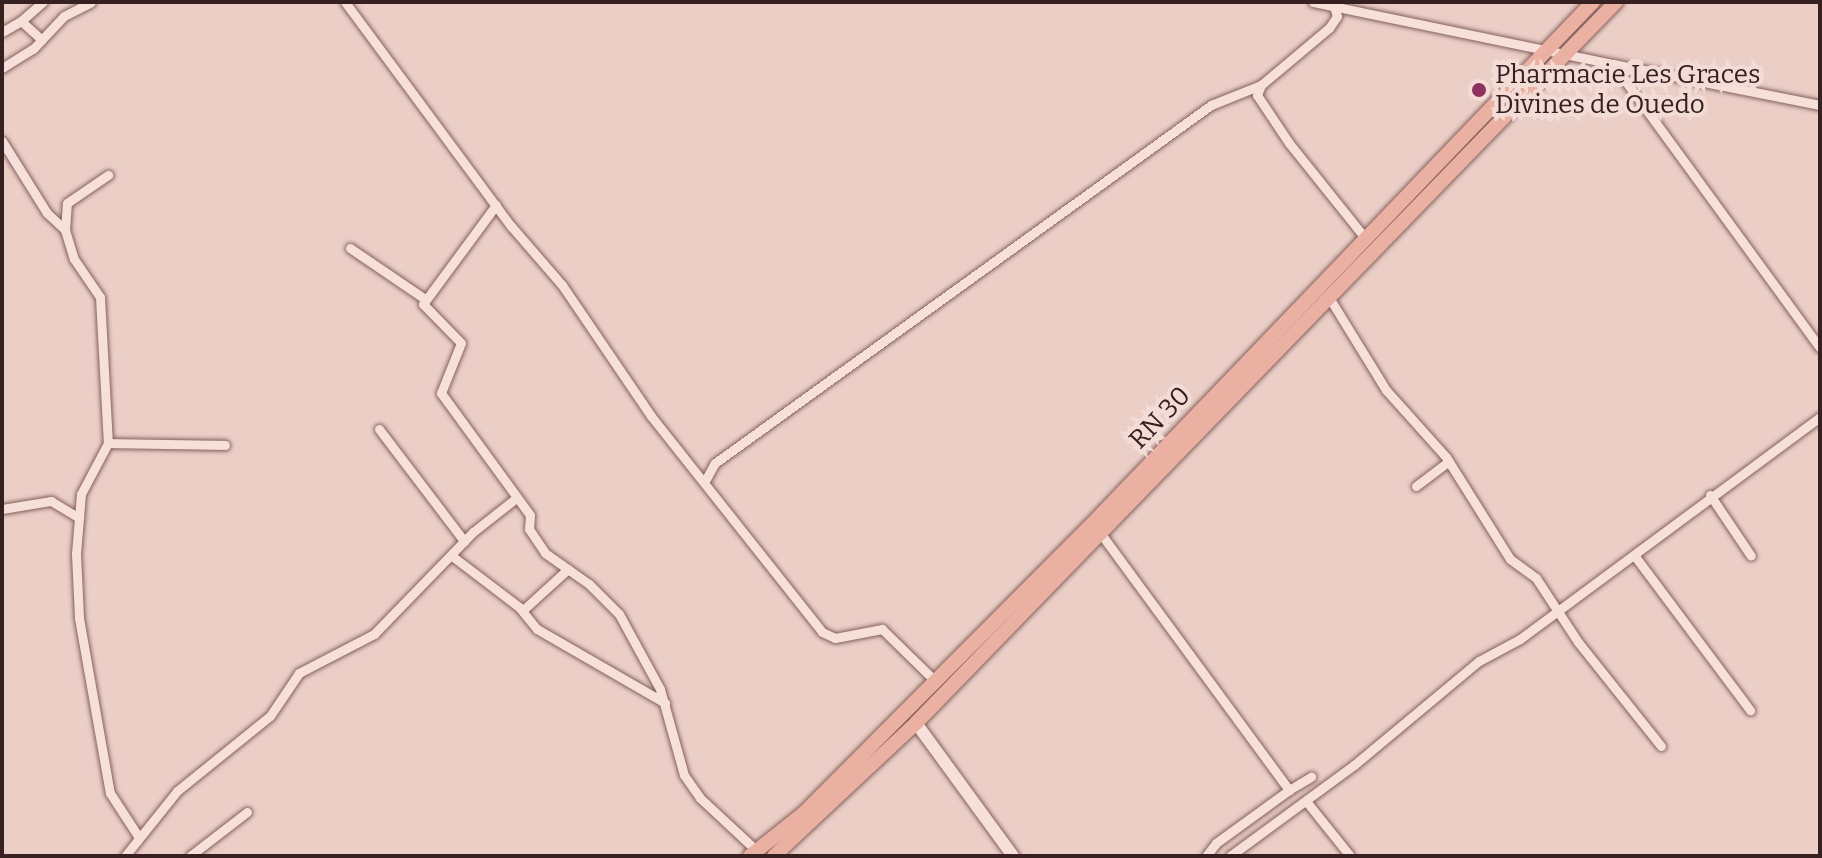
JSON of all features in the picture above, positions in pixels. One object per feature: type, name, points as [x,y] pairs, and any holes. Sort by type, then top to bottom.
[{"type":"main road","name":"RN 30","points":[[754,854],[804,813],[1366,239],[1593,2]]},
{"type":"main road","name":"RN 30","points":[[774,856],[916,723],[1616,2]]},
{"type":"street","points":[[2,32],[43,2]]},
{"type":"street","points":[[2,68],[42,40],[64,16],[91,2]]},
{"type":"street","points":[[345,2],[496,205],[562,285],[651,416],[706,479],[822,632],[835,638],[882,629],[934,680]]},
{"type":"street","points":[[1313,2],[1334,7],[1349,6],[1567,55],[1820,105]]},
{"type":"street","points":[[706,479],[715,463],[1211,105],[1261,85],[1329,28],[1337,16],[1334,7]]},
{"type":"street","points":[[21,21],[42,40]]},
{"type":"street","points":[[1613,64],[1820,348]]},
{"type":"street","points":[[1261,85],[1257,95],[1281,132],[1366,239]]},
{"type":"street","points":[[2,141],[47,213],[65,230]]},
{"type":"street","points":[[108,175],[67,203],[65,230],[74,259],[100,297],[108,443],[83,485],[79,518],[79,618],[104,769],[117,806],[138,836]]},
{"type":"street","points":[[425,299],[496,205]]},
{"type":"street","points":[[350,248],[425,299],[428,313],[461,343],[441,385],[446,404],[530,515],[529,529],[542,550],[619,614],[665,703],[684,775],[754,854]]},
{"type":"street","points":[[1330,299],[1386,390],[1449,461],[1510,559],[1536,578],[1555,609],[1661,746]]},
{"type":"street","points":[[1230,856],[1306,801],[1479,661],[1520,639],[1555,609],[1634,555],[1710,495],[1820,417]]},
{"type":"street","points":[[379,429],[464,541]]},
{"type":"street","points":[[108,443],[225,445]]},
{"type":"street","points":[[1416,486],[1449,461]]},
{"type":"street","points":[[1710,495],[1751,556]]},
{"type":"street","points":[[125,856],[177,791],[270,716],[299,673],[374,634],[464,541],[516,498]]},
{"type":"street","points":[[2,509],[51,501],[79,518]]},
{"type":"street","points":[[1101,534],[1289,790]]},
{"type":"street","points":[[1634,555],[1750,710]]},
{"type":"street","points":[[452,556],[523,610],[543,633],[584,652],[633,688],[665,703]]},
{"type":"street","points":[[523,610],[568,569]]},
{"type":"street","points":[[916,723],[1013,856]]},
{"type":"street","points":[[1206,856],[1216,843],[1311,777]]},
{"type":"street","points":[[1306,801],[1350,856]]},
{"type":"street","points":[[190,856],[247,812]]},
{"type":"place","name":"Pharmacie Les Graces Divines de Ouedo","points":[[1479,90]]}]
